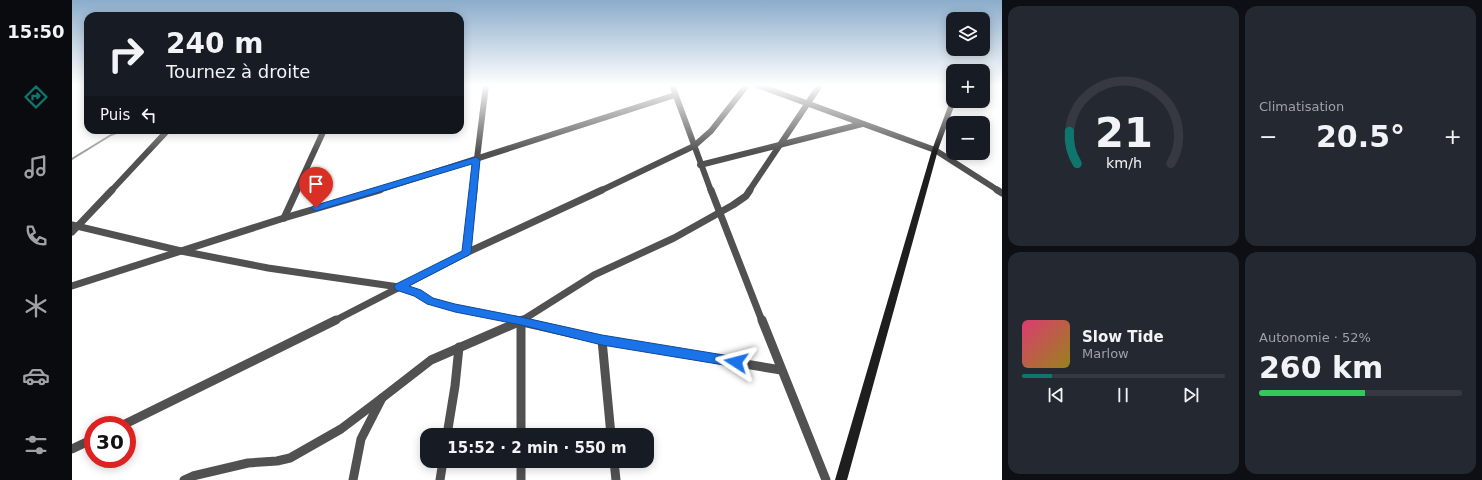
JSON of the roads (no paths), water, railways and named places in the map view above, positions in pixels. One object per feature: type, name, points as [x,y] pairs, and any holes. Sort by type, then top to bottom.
[{"type":"main road","points":[[841,480],[935,150],[950,108]]},
{"type":"street","points":[[466,253],[483,107]]},
{"type":"street","points":[[72,286],[284,218],[417,179],[640,107]]},
{"type":"street","points":[[679,107],[718,213],[780,370],[826,480]]},
{"type":"street","points":[[136,419],[271,353],[466,253],[694,146],[711,131],[729,107]]},
{"type":"street","points":[[184,480],[193,476],[261,460],[277,461],[290,458],[341,429],[431,360],[521,321],[594,275],[674,238],[734,205],[746,196],[806,107]]},
{"type":"street","points":[[817,107],[935,150],[1002,193]]},
{"type":"street","points":[[700,165],[862,124]]},
{"type":"street","points":[[74,228],[164,134]]},
{"type":"street","points":[[284,218],[322,134]]},
{"type":"street","points":[[74,228],[182,251],[318,276],[399,287],[417,293],[430,301],[449,307],[521,321],[602,340],[780,370]]},
{"type":"street","points":[[521,321],[521,428]]},
{"type":"street","points":[[602,340],[611,428]]},
{"type":"street","points":[[448,428],[460,347]]},
{"type":"street","points":[[353,480],[361,439],[382,398]]},
{"type":"street","points":[[72,449],[84,443]]},
{"type":"street","points":[[440,480],[442,468]]},
{"type":"street","points":[[521,468],[521,480]]},
{"type":"street","points":[[615,468],[616,480]]},
{"type":"waterway","points":[[72,159],[114,134]]}]
